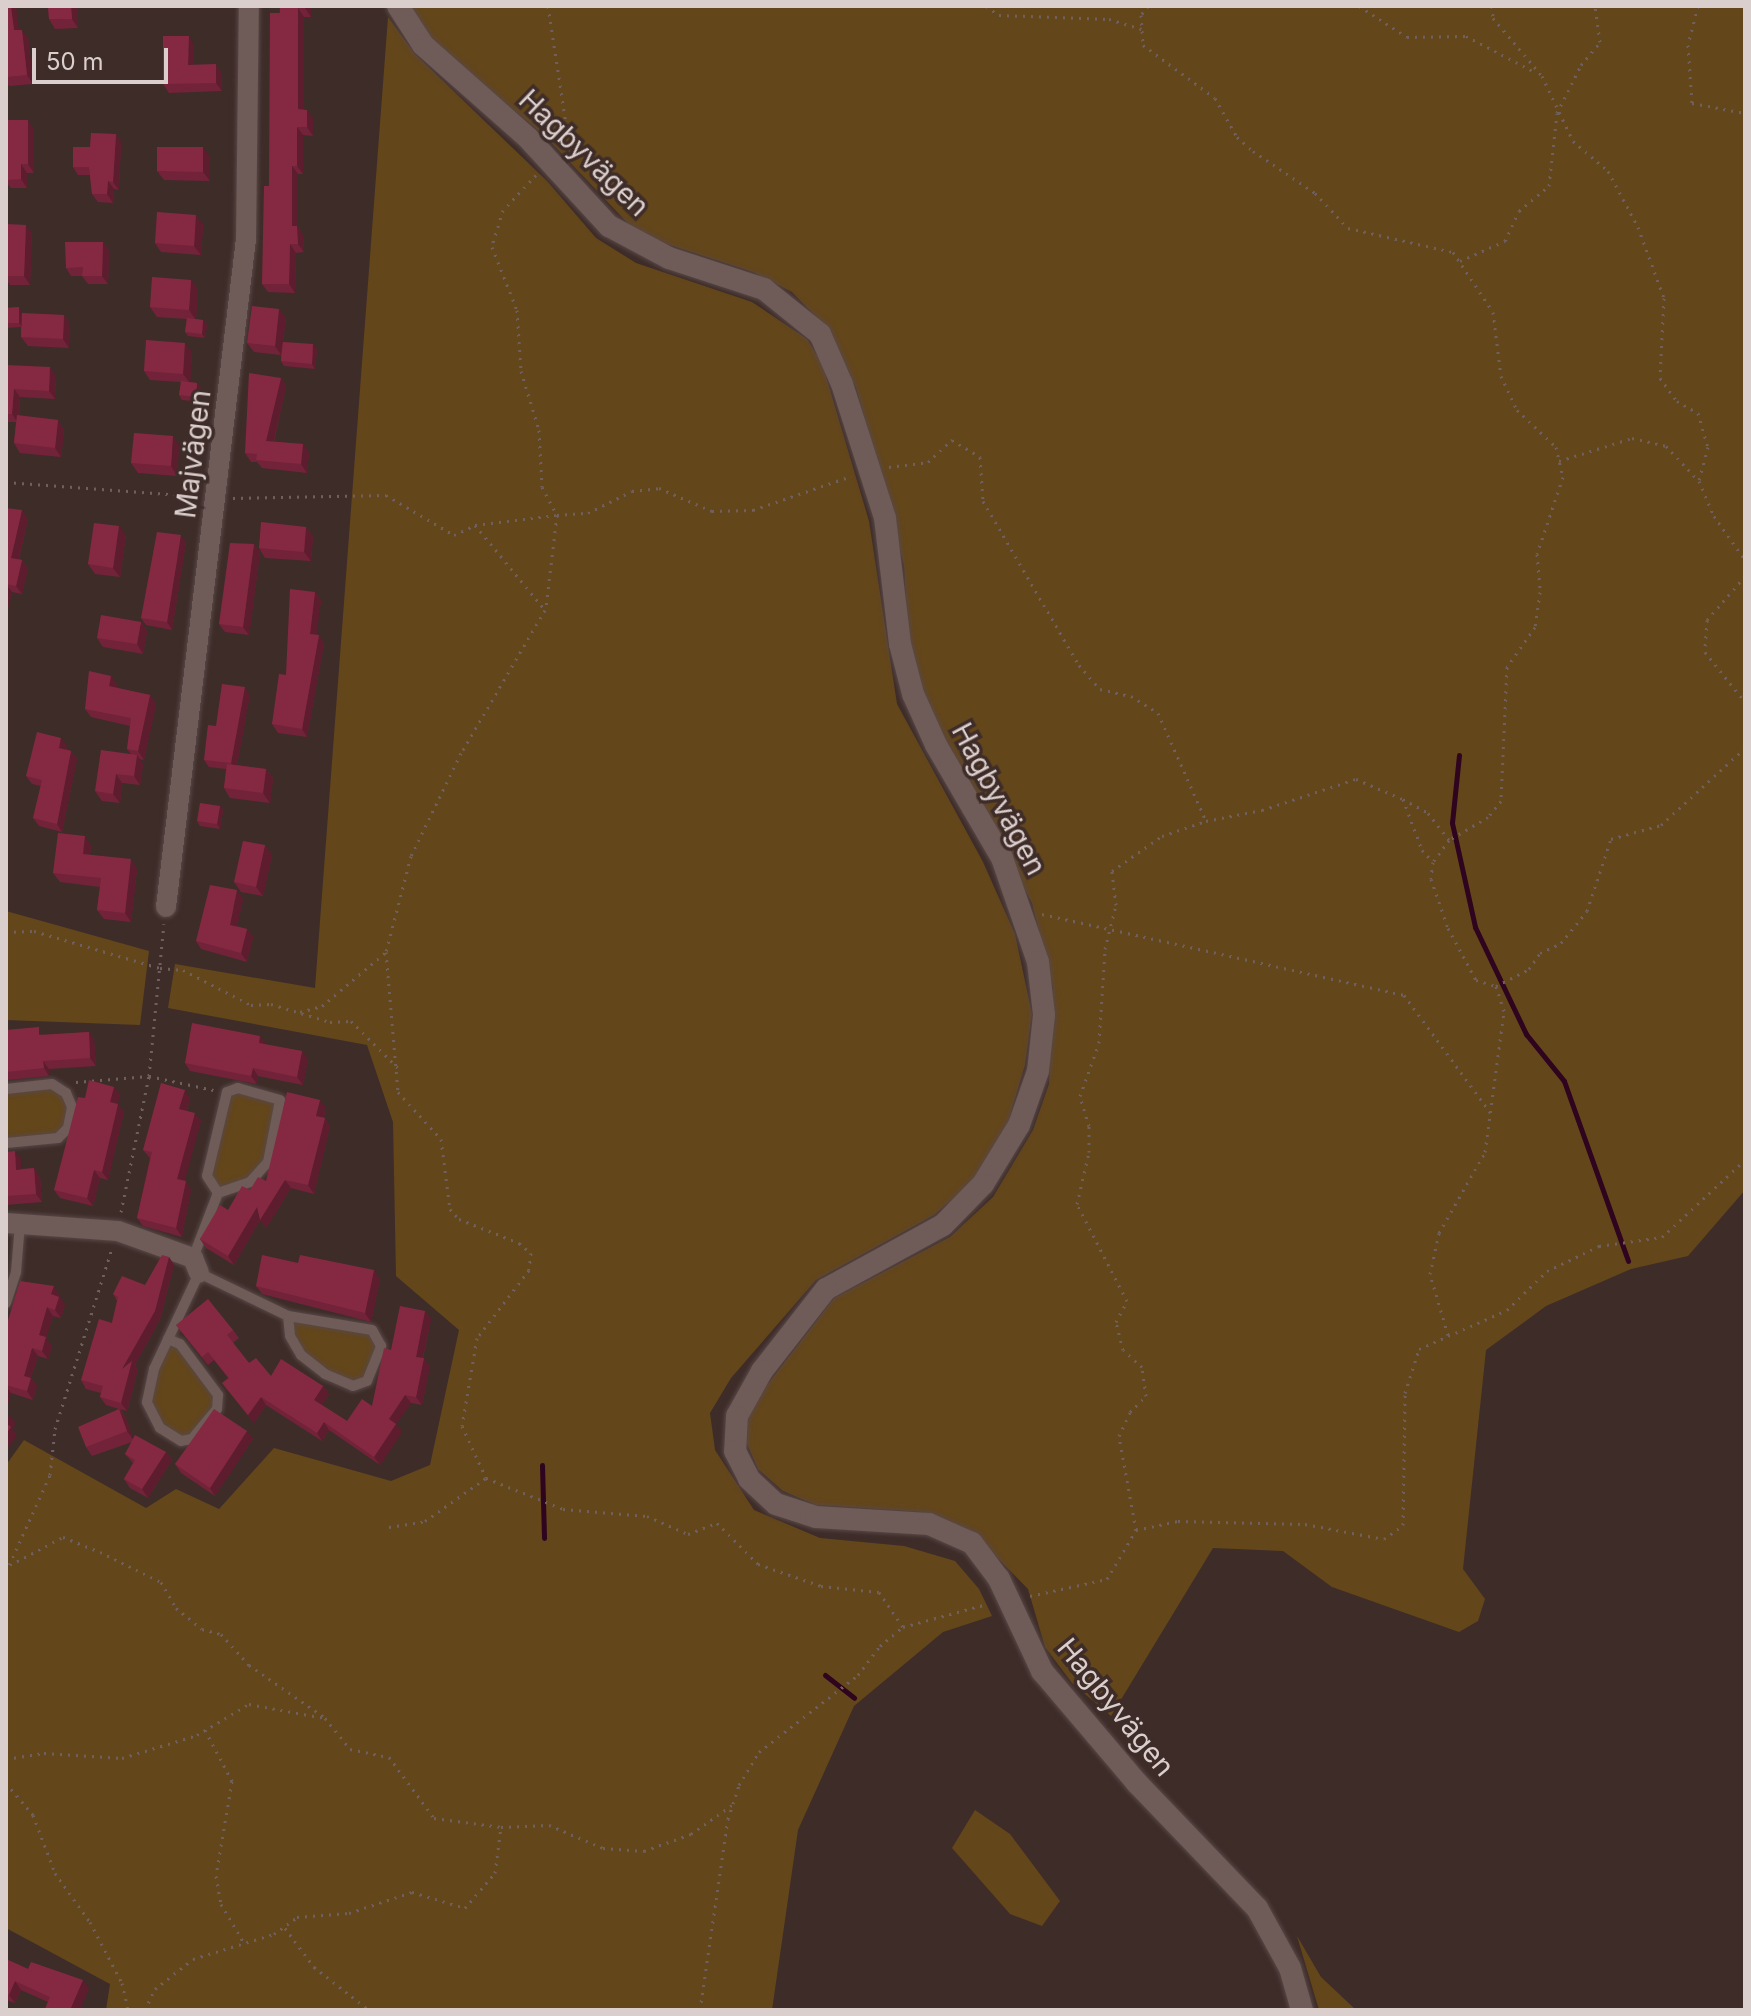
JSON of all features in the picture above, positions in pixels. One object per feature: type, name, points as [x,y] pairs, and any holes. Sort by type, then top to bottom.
[{"type":"street","name":"Majvägen","points":[[166,907],[246,239],[249,6]]},
{"type":"street","name":"Hagbyvägen","points":[[398,6],[423,45],[550,162],[609,226],[669,258],[764,289],[820,334],[842,384],[885,518],[900,644],[913,694],[936,745],[1002,858],[1023,910],[1038,962],[1044,1015],[1038,1071],[1019,1125],[983,1184],[943,1225],[826,1289],[762,1371],[737,1416],[735,1451],[749,1479],[776,1504],[816,1517],[929,1524],[972,1543],[999,1579],[1042,1671],[1137,1783],[1257,1908],[1290,1968],[1302,2010]]},
{"type":"street","points":[[13,1223],[118,1231],[196,1266]]},
{"type":"lane","points":[[6,1089],[52,1084],[66,1093],[72,1107],[68,1128],[58,1138],[6,1143]]},
{"type":"lane","points":[[168,1339],[180,1344],[218,1395],[217,1409],[192,1439],[181,1441],[160,1428],[147,1402],[168,1339],[196,1266],[218,1193],[207,1176],[227,1092],[238,1088],[280,1100],[268,1162],[250,1182],[218,1193]]},
{"type":"lane","points":[[6,1303],[16,1272],[13,1223]]},
{"type":"lane","points":[[196,1266],[288,1316],[372,1330],[381,1346],[367,1381],[353,1386],[301,1355],[290,1336],[288,1316]]},
{"type":"path","points":[[548,6],[566,123],[550,162]]},
{"type":"path","points":[[986,6],[999,15],[1109,19],[1142,29]]},
{"type":"path","points":[[1148,6],[1142,29],[1143,45],[1215,98],[1237,137],[1315,193],[1348,228],[1435,244],[1460,261],[1493,312],[1501,376],[1517,410],[1556,447],[1563,477],[1537,554],[1540,592],[1535,627],[1507,667],[1501,801],[1488,817],[1451,839],[1433,862],[1431,879],[1448,928],[1476,980],[1496,986],[1529,969],[1540,953],[1576,928],[1611,839],[1661,825],[1745,748]]},
{"type":"path","points":[[1359,6],[1407,37],[1466,36],[1542,76]]},
{"type":"path","points":[[1492,6],[1493,18],[1521,58],[1542,76],[1573,141],[1608,171],[1638,227],[1664,298],[1660,378],[1677,401],[1698,413],[1704,429],[1708,447],[1699,481]]},
{"type":"path","points":[[1460,261],[1505,241],[1519,211],[1549,186],[1557,113],[1581,65],[1600,42],[1595,6]]},
{"type":"path","points":[[1698,6],[1688,45],[1692,103],[1745,113]]},
{"type":"path","points":[[1559,461],[1632,438],[1666,446],[1699,481],[1714,516],[1745,560]]},
{"type":"path","points":[[6,482],[275,501],[386,495],[454,535],[475,525],[557,515],[545,610],[461,753],[411,856],[386,952],[399,1069],[398,1092],[441,1139],[450,1209],[459,1219],[519,1243],[531,1253],[529,1270],[477,1338],[462,1426],[486,1478],[563,1509],[647,1516],[688,1534],[717,1523],[758,1564],[821,1586],[879,1592],[903,1627]]},
{"type":"path","points":[[475,525],[545,610]]},
{"type":"path","points":[[1745,576],[1707,620],[1705,652],[1745,702]]},
{"type":"path","points":[[1403,799],[1428,813],[1451,839]]},
{"type":"path","points":[[700,2010],[732,1805],[759,1752],[858,1675],[880,1646],[903,1627],[1007,1600],[1107,1579],[1136,1530],[1119,1436],[1130,1412],[1146,1396],[1142,1367],[1123,1350],[1116,1322],[1127,1301],[1077,1204],[1089,1152],[1089,1126],[1080,1096],[1099,1043],[1105,949],[1116,905],[1112,871],[1162,836],[1206,821]]},
{"type":"path","points":[[6,1572],[50,1475],[55,1429],[118,1231],[149,1076],[166,907]]},
{"type":"path","points":[[1023,910],[1404,995],[1493,1116]]},
{"type":"path","points":[[6,932],[34,931],[160,968],[183,970],[251,1005],[300,1012],[330,1022],[351,1021],[399,1069]]},
{"type":"path","points":[[300,1012],[322,1006],[386,952]]},
{"type":"path","points":[[1448,1335],[1430,1274],[1439,1233],[1485,1152],[1493,1116],[1504,1011],[1496,986]]},
{"type":"path","points":[[52,1084],[149,1076],[227,1092]]},
{"type":"path","points":[[1136,1530],[1178,1521],[1305,1524],[1384,1539],[1403,1525],[1410,1379],[1419,1349],[1507,1310],[1547,1271],[1599,1246],[1662,1237],[1745,1160]]},
{"type":"path","points":[[389,1527],[425,1521],[486,1478]]},
{"type":"path","points":[[10,1565],[63,1537],[161,1582],[176,1608],[202,1629],[221,1634],[249,1665],[325,1718],[350,1749],[389,1757],[434,1818],[480,1820],[501,1827],[549,1825],[603,1848],[644,1851],[691,1834],[732,1805]]},
{"type":"path","points":[[6,1759],[44,1753],[122,1758],[205,1730],[249,1704],[325,1718]]},
{"type":"path","points":[[205,1730],[232,1781],[216,1876],[221,1904],[244,1943]]},
{"type":"path","points":[[6,1783],[33,1815],[55,1873],[90,1922],[122,1983],[128,2010]]},
{"type":"path","points":[[145,2010],[155,1989],[193,1959],[244,1943],[285,1926],[297,1917],[349,1913],[412,1892],[465,1908],[495,1873],[501,1827]]},
{"type":"path","points":[[285,1926],[314,1967],[369,2010]]},
{"type":"shaded area","points":[[410,6],[1745,6],[1745,1190],[1688,1256],[1631,1269],[1546,1306],[1486,1350],[1463,1569],[1485,1599],[1478,1621],[1459,1632],[1332,1587],[1283,1551],[1213,1548],[1111,1716],[1072,1683],[1045,1647],[1028,1589],[970,1530],[922,1512],[816,1505],[783,1491],[758,1469],[747,1444],[748,1419],[760,1394],[834,1298],[950,1237],[993,1197],[1033,1130],[1049,1084],[1053,988],[1032,903],[925,703],[908,633],[904,566],[893,518],[856,388],[829,330],[792,292],[753,272],[639,235],[545,136],[432,42]]},
{"type":"shaded area","points":[[388,17],[415,54],[547,181],[596,238],[636,263],[752,302],[807,339],[822,363],[869,521],[897,704],[983,862],[1015,934],[1032,1014],[1025,1065],[1008,1122],[974,1180],[934,1215],[816,1280],[731,1378],[710,1413],[715,1450],[754,1510],[820,1538],[904,1546],[955,1561],[979,1589],[992,1616],[943,1632],[854,1706],[798,1830],[772,2010],[106,2010],[110,1984],[6,1928],[6,1465],[24,1440],[146,1508],[176,1489],[219,1509],[274,1448],[391,1481],[430,1465],[459,1330],[396,1276],[393,1122],[367,1045],[168,1008],[175,964],[315,988]]},
{"type":"shaded area","points":[[6,911],[149,951],[140,1025],[6,1020]]},
{"type":"shaded area","points":[[52,1084],[72,1107],[58,1138],[6,1143],[6,1089]]},
{"type":"shaded area","points":[[238,1088],[280,1100],[268,1162],[250,1182],[218,1193],[207,1177],[227,1092]]},
{"type":"shaded area","points":[[288,1316],[372,1330],[381,1346],[367,1381],[353,1386],[301,1355]]},
{"type":"shaded area","points":[[168,1339],[180,1344],[218,1395],[217,1409],[192,1439],[181,1441],[160,1428],[147,1402]]},
{"type":"shaded area","points":[[975,1810],[1010,1834],[1060,1901],[1042,1926],[1010,1914],[952,1848]]},
{"type":"shaded area","points":[[1297,1936],[1321,1977],[1356,2010],[1319,2010]]},
{"type":"building","points":[[6,6],[11,6],[14,30],[22,30],[27,75],[6,77]]},
{"type":"building","points":[[48,6],[71,6],[72,19],[49,19]]},
{"type":"building","points":[[280,6],[305,6],[298,8],[298,109],[307,110],[307,127],[297,127],[297,166],[292,166],[292,226],[297,226],[298,244],[290,244],[289,284],[262,284],[264,186],[269,186],[270,13],[280,13]]},
{"type":"building","points":[[163,36],[189,36],[188,65],[216,64],[216,83],[163,84]]},
{"type":"building","points":[[6,120],[28,120],[28,164],[21,164],[21,179],[6,180]]},
{"type":"building","points":[[91,133],[116,134],[113,182],[108,181],[107,194],[92,194],[89,167],[73,167],[73,147],[90,147]]},
{"type":"building","points":[[157,147],[203,147],[203,172],[157,171]]},
{"type":"building","points":[[157,212],[196,215],[194,246],[155,243]]},
{"type":"building","points":[[6,224],[26,225],[24,276],[6,276]]},
{"type":"building","points":[[65,242],[103,242],[102,276],[82,276],[83,267],[66,268]]},
{"type":"building","points":[[152,277],[191,280],[189,310],[150,307]]},
{"type":"building","points":[[252,306],[279,309],[275,346],[247,343]]},
{"type":"building","points":[[19,307],[19,323],[6,323],[6,308]]},
{"type":"building","points":[[22,313],[64,315],[63,339],[21,337]]},
{"type":"building","points":[[187,318],[203,320],[202,334],[185,332]]},
{"type":"building","points":[[146,340],[185,343],[183,374],[144,371]]},
{"type":"building","points":[[283,342],[313,344],[312,364],[281,361]]},
{"type":"building","points":[[6,365],[50,367],[49,391],[14,389],[12,414],[6,414]]},
{"type":"building","points":[[249,373],[281,378],[266,441],[303,444],[301,464],[256,460],[257,454],[245,453]]},
{"type":"building","points":[[181,381],[197,383],[196,397],[179,395]]},
{"type":"building","points":[[17,415],[58,420],[55,448],[14,443]]},
{"type":"building","points":[[134,433],[173,436],[171,466],[131,463]]},
{"type":"building","points":[[6,508],[22,510],[11,558],[22,560],[16,586],[6,584]]},
{"type":"building","points":[[261,522],[306,527],[304,552],[259,548]]},
{"type":"building","points":[[94,523],[119,526],[113,568],[88,564]]},
{"type":"building","points":[[157,532],[181,535],[167,622],[141,618]]},
{"type":"building","points":[[230,543],[254,544],[243,627],[219,624]]},
{"type":"building","points":[[290,589],[315,592],[310,634],[319,635],[302,729],[272,724],[279,674],[286,675]]},
{"type":"building","points":[[101,615],[141,622],[137,644],[97,638]]},
{"type":"building","points":[[89,671],[111,676],[109,686],[150,695],[138,751],[127,749],[131,718],[85,709]]},
{"type":"building","points":[[222,684],[245,687],[231,763],[204,760],[208,725],[216,726]]},
{"type":"building","points":[[37,732],[61,738],[59,748],[71,751],[57,824],[33,818],[42,780],[26,776]]},
{"type":"building","points":[[101,750],[137,755],[134,776],[116,774],[113,794],[95,791]]},
{"type":"building","points":[[227,764],[266,769],[263,793],[224,788]]},
{"type":"building","points":[[200,803],[220,806],[217,824],[197,821]]},
{"type":"building","points":[[58,833],[85,836],[83,854],[131,859],[125,913],[97,910],[101,878],[53,873]]},
{"type":"building","points":[[243,841],[265,845],[256,887],[234,882]]},
{"type":"building","points":[[210,885],[237,890],[230,925],[247,929],[241,953],[196,941]]},
{"type":"building","points":[[192,1023],[260,1036],[259,1043],[302,1051],[297,1077],[253,1068],[251,1076],[185,1063]]},
{"type":"building","points":[[39,1027],[39,1035],[89,1032],[90,1058],[43,1061],[44,1068],[6,1072],[6,1030]]},
{"type":"building","points":[[89,1080],[114,1087],[110,1102],[118,1104],[102,1172],[94,1170],[87,1198],[54,1190],[78,1097],[85,1098]]},
{"type":"building","points":[[161,1083],[185,1090],[179,1109],[195,1113],[177,1179],[186,1181],[176,1228],[137,1218],[152,1152],[143,1150]]},
{"type":"building","points":[[287,1092],[320,1100],[316,1116],[325,1118],[308,1185],[285,1180],[260,1220],[257,1207],[228,1256],[200,1239],[220,1205],[228,1210],[242,1186],[250,1190],[258,1177],[266,1181]]},
{"type":"building","points":[[15,1151],[16,1170],[34,1168],[36,1194],[6,1196],[6,1152]]},
{"type":"building","points":[[162,1255],[169,1257],[155,1311],[122,1369],[132,1361],[121,1403],[100,1397],[103,1386],[81,1380],[99,1319],[112,1323],[118,1297],[113,1294],[122,1276],[145,1285]]},
{"type":"building","points":[[262,1255],[298,1263],[300,1255],[374,1270],[365,1313],[256,1286]]},
{"type":"building","points":[[20,1281],[54,1286],[51,1294],[59,1297],[55,1310],[47,1307],[39,1335],[46,1337],[42,1351],[32,1348],[24,1376],[31,1378],[27,1391],[6,1385],[6,1327]]},
{"type":"building","points":[[208,1299],[233,1330],[227,1335],[249,1363],[256,1358],[271,1376],[281,1359],[323,1386],[314,1400],[347,1421],[362,1399],[372,1406],[384,1348],[391,1350],[400,1306],[425,1311],[416,1357],[424,1358],[416,1397],[405,1395],[389,1419],[396,1424],[374,1457],[324,1422],[317,1433],[261,1397],[248,1415],[222,1383],[229,1378],[208,1352],[202,1357],[176,1325]]},
{"type":"building","points":[[119,1409],[127,1431],[86,1447],[78,1427]]},
{"type":"building","points":[[214,1409],[247,1431],[210,1488],[175,1464]]},
{"type":"building","points":[[135,1435],[166,1452],[142,1489],[124,1479],[135,1460],[125,1454]]},
{"type":"building","points":[[6,1959],[28,1969],[31,1962],[83,1980],[70,2010],[45,2009],[50,1997],[15,1981],[9,1995],[6,1994]]},
{"type":"waterway","points":[[1459,755],[1452,823],[1475,927],[1526,1034],[1564,1081],[1628,1261]]},
{"type":"waterway","points":[[542,1465],[544,1538]]},
{"type":"waterway","points":[[825,1675],[854,1698]]}]
